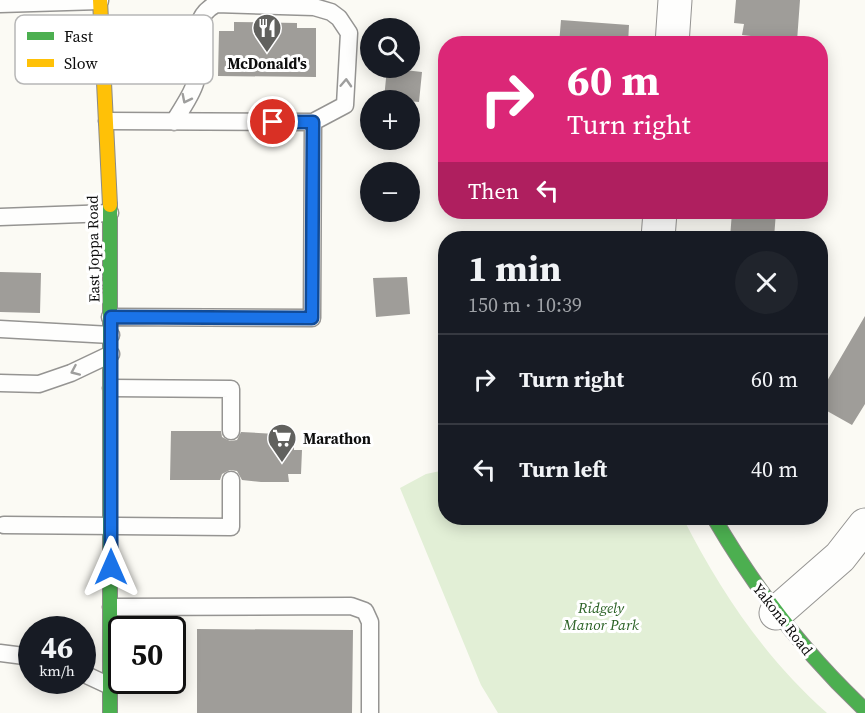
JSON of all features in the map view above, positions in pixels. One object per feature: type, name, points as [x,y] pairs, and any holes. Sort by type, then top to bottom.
[{"type":"main road","name":"East Joppa Road","points":[[105,84],[110,213],[111,616]]},
{"type":"main road","name":"Yakona Road","points":[[718,525],[776,613],[825,672],[865,710]]},
{"type":"main road","name":"East Joppa Road","points":[[110,694],[110,713]]},
{"type":"street","points":[[673,36],[675,0]]},
{"type":"street","points":[[776,613],[840,556],[865,525]]},
{"type":"lane","points":[[0,4],[100,1]]},
{"type":"lane","points":[[108,122],[313,122],[345,105],[349,33],[339,18],[331,12],[314,7],[216,4],[205,10],[201,15]]},
{"type":"lane","points":[[174,122],[193,84]]},
{"type":"lane","points":[[111,317],[312,318],[313,122]]},
{"type":"lane","points":[[0,217],[110,213]]},
{"type":"lane","points":[[0,329],[111,335]]},
{"type":"lane","points":[[0,383],[39,384],[71,373],[111,354]]},
{"type":"lane","points":[[111,388],[231,388],[231,431]]},
{"type":"lane","points":[[4,525],[231,527],[231,480]]},
{"type":"lane","points":[[111,607],[351,606],[364,611],[370,622],[370,713]]},
{"type":"lane","points":[[0,653],[18,655]]},
{"type":"green space","name":"Ridgely Manor Park","points":[[438,471],[438,525],[687,525],[712,572],[746,622],[784,670],[827,713],[498,713],[481,685],[400,488],[426,474]]},
{"type":"building","points":[[736,0],[800,0],[797,36],[742,35],[744,24],[734,23]]},
{"type":"building","points":[[561,20],[629,25],[628,36],[560,36]]},
{"type":"building","name":"McDonald's","points":[[234,22],[297,23],[297,28],[316,28],[316,77],[218,76],[219,31],[234,31]]},
{"type":"building","points":[[420,72],[422,72],[420,92],[420,90],[385,90],[386,78],[420,78]]},
{"type":"building","points":[[731,219],[775,219],[775,231],[731,231]]},
{"type":"building","points":[[0,272],[41,273],[40,313],[0,312]]},
{"type":"building","points":[[407,277],[410,314],[376,317],[373,278]]},
{"type":"building","points":[[865,316],[865,404],[852,425],[828,412],[828,379]]},
{"type":"building","points":[[171,431],[221,431],[222,437],[230,441],[237,440],[241,432],[294,435],[294,450],[302,450],[301,474],[288,474],[289,482],[242,480],[237,471],[230,470],[222,474],[220,480],[170,480]]},
{"type":"building","points":[[197,629],[353,630],[352,713],[197,713]]},
{"type":"traffic: fast","points":[[110,205],[110,713]]},
{"type":"traffic: fast","points":[[718,525],[782,620],[865,710]]},
{"type":"traffic: slow","points":[[100,0],[101,15]]},
{"type":"traffic: slow","points":[[104,84],[110,205]]},
{"type":"place","name":"McDonald's","points":[[267,54]]},
{"type":"place","name":"Marathon","points":[[282,464]]},
{"type":"route","points":[[111,567],[111,317],[312,318],[313,122],[273,122]]}]
